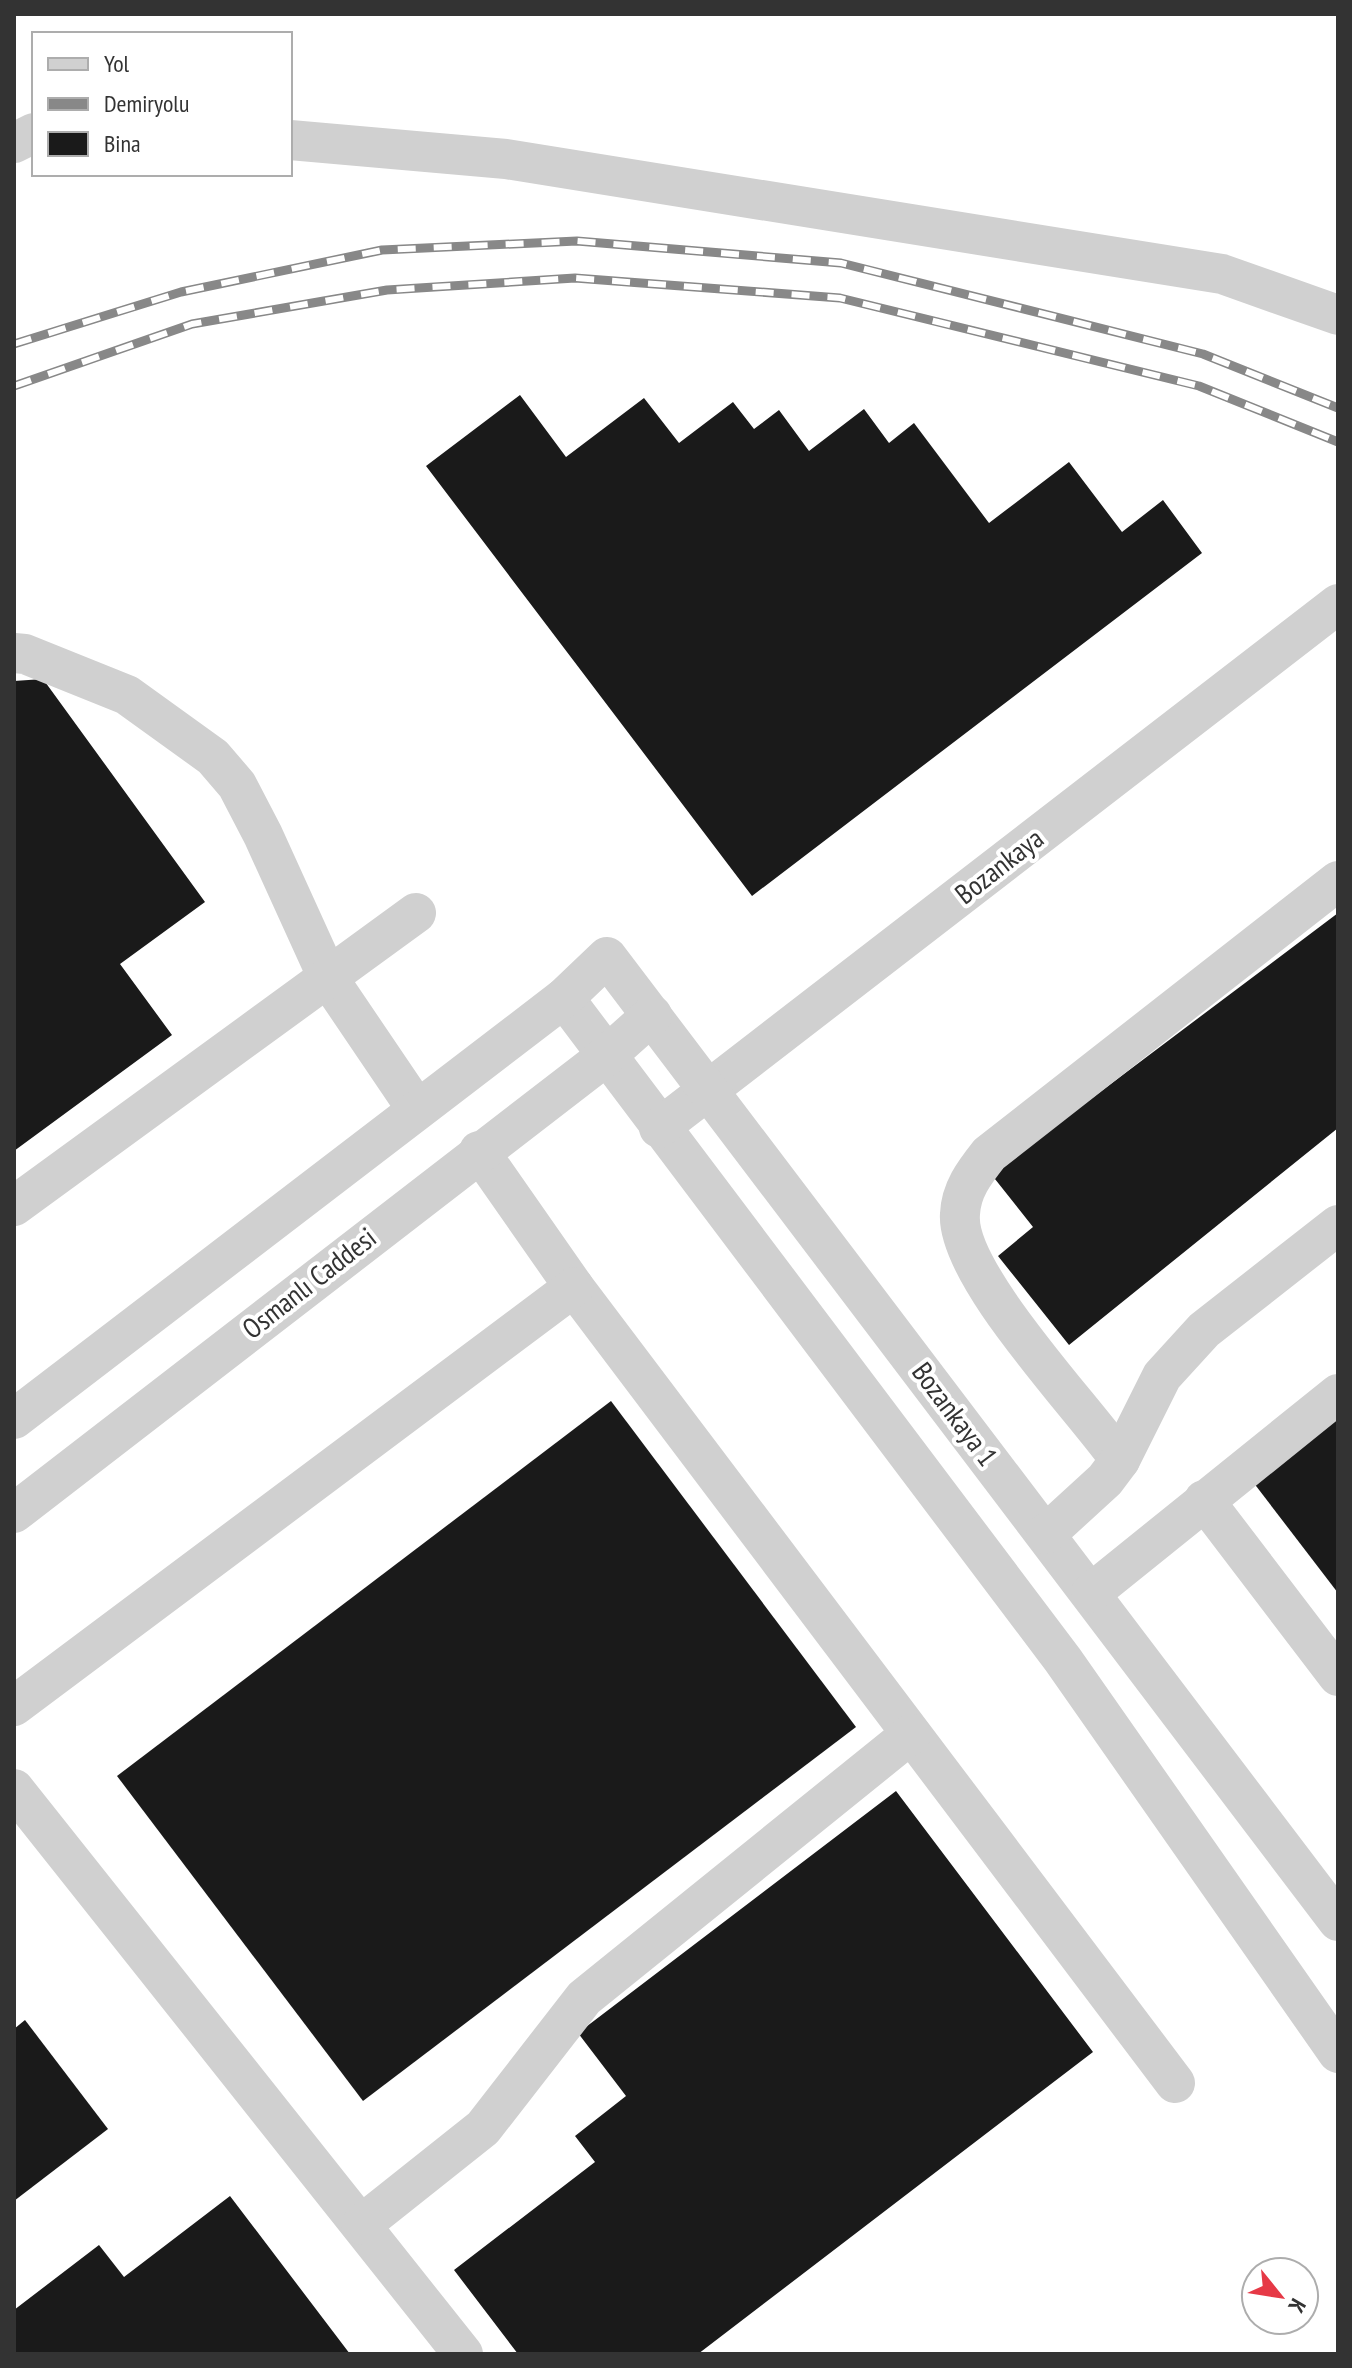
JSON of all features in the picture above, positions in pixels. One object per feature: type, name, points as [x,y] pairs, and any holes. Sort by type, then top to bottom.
[{"type":"street","points":[[14,143],[32,134]]},
{"type":"street","points":[[292,140],[506,159],[1207,271],[1338,315]]},
{"type":"street","name":"Bozankaya","points":[[659,1128],[1338,604]]},
{"type":"street","points":[[14,653],[25,654],[127,695],[213,757],[237,785],[328,978],[416,1108]]},
{"type":"street","points":[[1120,1460],[991,1293],[969,1254],[959,1216],[970,1177],[989,1154],[1338,881]]},
{"type":"street","points":[[14,1206],[416,913]]},
{"type":"street","name":"Bozankaya 1","points":[[564,998],[607,957],[1338,1921]]},
{"type":"street","points":[[14,1419],[416,1108],[564,998],[605,1057],[1063,1660],[1332,2032]]},
{"type":"street","name":"Osmanlı Caddesi","points":[[14,1513],[479,1151],[605,1057],[652,1015]]},
{"type":"street","points":[[479,1151],[574,1287],[1175,2083]]},
{"type":"street","points":[[1046,1534],[1105,1480],[1120,1460],[1162,1376],[1180,1355],[1204,1330],[1338,1225]]},
{"type":"street","points":[[14,1706],[574,1287]]},
{"type":"street","points":[[1091,1593],[1338,1394]]},
{"type":"street","points":[[1204,1500],[1338,1676]]},
{"type":"street","points":[[361,2225],[483,2128],[584,1998],[911,1734]]},
{"type":"street","points":[[14,1789],[463,2354]]},
{"type":"building","points":[[520,395],[566,457],[644,398],[679,443],[733,402],[754,429],[779,410],[809,451],[864,409],[889,443],[914,423],[989,523],[1069,462],[1122,532],[1163,500],[1202,553],[752,896],[426,466]]},
{"type":"building","points":[[43,679],[205,902],[120,964],[172,1035],[14,1151],[14,681]]},
{"type":"building","points":[[1338,913],[1338,1128],[1069,1345],[998,1256],[1033,1227],[991,1174]]},
{"type":"building","points":[[611,1401],[856,1727],[363,2101],[117,1776]]},
{"type":"building","points":[[1338,1418],[1338,1593],[1253,1482]]},
{"type":"building","points":[[896,1791],[1093,2052],[698,2354],[518,2354],[454,2270],[595,2162],[575,2136],[626,2096],[578,2033]]},
{"type":"building","points":[[25,2020],[108,2129],[14,2201],[14,2029]]},
{"type":"building","points":[[230,2196],[350,2354],[14,2354],[14,2310],[99,2245],[124,2277]]},
{"type":"railway","points":[[14,344],[181,292],[382,250],[577,241],[841,263],[1203,354],[1338,408]]},
{"type":"railway","points":[[14,386],[192,324],[387,290],[575,278],[840,298],[1199,386],[1338,442]]}]
